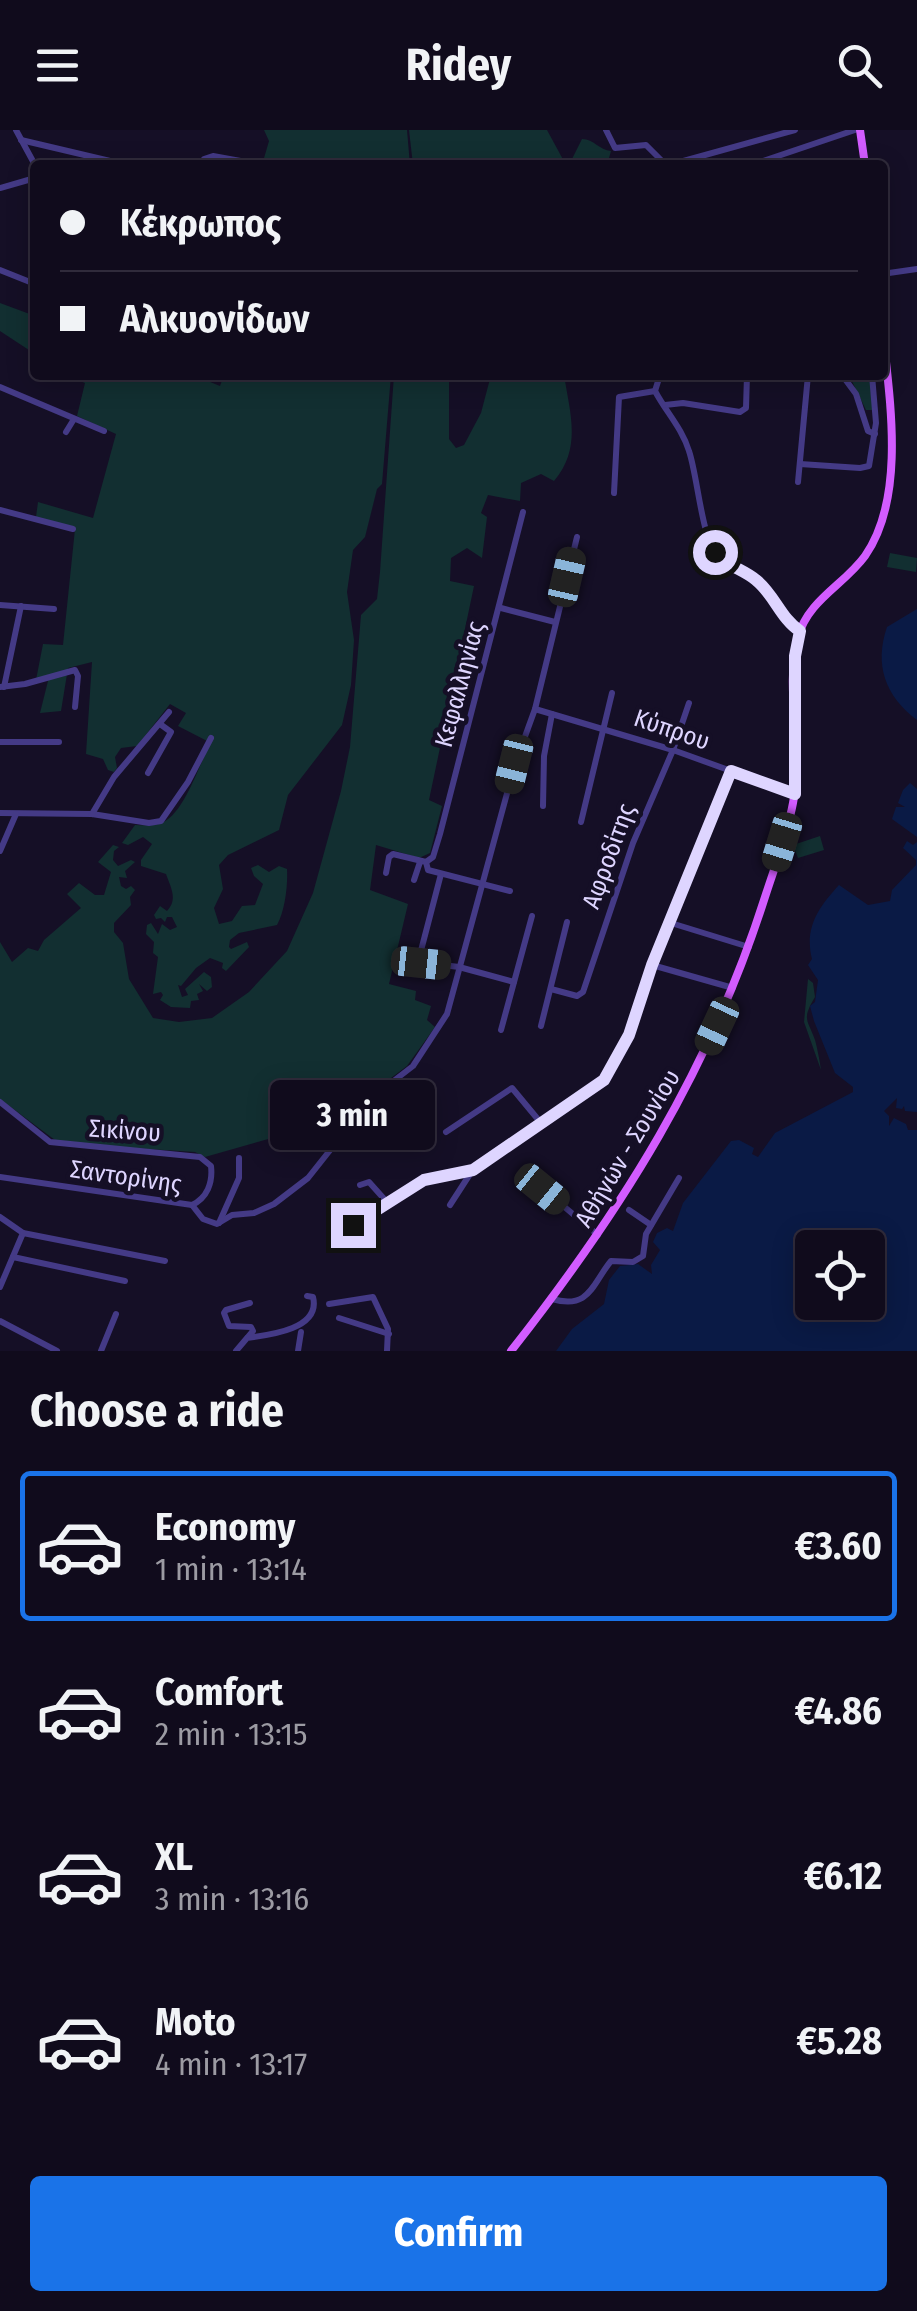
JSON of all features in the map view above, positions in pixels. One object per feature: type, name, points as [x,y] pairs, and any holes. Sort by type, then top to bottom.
[{"type":"main road","points":[[858,130],[862,160]]},
{"type":"main road","points":[[800,631],[815,605],[866,555],[882,520],[892,443],[887,380]]},
{"type":"main road","name":"Αθήνών - Σουνίου","points":[[511,1351],[599,1236],[666,1128],[734,988],[795,794],[795,656],[800,631]]},
{"type":"street","points":[[16,130],[32,160]]},
{"type":"street","points":[[606,130],[615,148],[646,146],[662,160]]},
{"type":"street","points":[[686,160],[795,130]]},
{"type":"street","points":[[765,160],[858,130]]},
{"type":"street","points":[[21,140],[107,160]]},
{"type":"street","points":[[204,160],[213,156],[235,160]]},
{"type":"street","points":[[0,188],[30,179]]},
{"type":"street","points":[[888,273],[917,269]]},
{"type":"street","points":[[0,270],[30,282]]},
{"type":"street","points":[[659,380],[656,391],[688,448],[704,523],[715,552],[728,565],[755,578],[790,625],[800,631]]},
{"type":"street","points":[[665,406],[683,403],[740,412],[746,408],[747,380]]},
{"type":"street","points":[[798,482],[808,380]]},
{"type":"street","points":[[846,380],[856,394],[868,432],[875,434]]},
{"type":"street","points":[[800,464],[866,468],[875,434],[872,380]]},
{"type":"street","points":[[0,387],[104,430]]},
{"type":"street","points":[[614,494],[619,397],[656,391]]},
{"type":"street","points":[[66,432],[74,419]]},
{"type":"street","points":[[0,510],[73,529]]},
{"type":"street","name":"Κεφαλληνίας","points":[[414,880],[423,862],[432,856],[440,834],[523,512]]},
{"type":"street","points":[[369,1100],[413,1066],[441,1025],[514,764],[535,709],[576,537]]},
{"type":"street","points":[[0,605],[54,609]]},
{"type":"street","points":[[22,606],[2,687],[77,670],[75,708]]},
{"type":"street","points":[[500,608],[555,622]]},
{"type":"street","points":[[582,822],[612,694]]},
{"type":"street","name":"Αφροδίτης","points":[[551,990],[577,996],[584,992],[633,843],[689,703]]},
{"type":"street","name":"Κύπρου","points":[[535,709],[606,728],[795,794]]},
{"type":"street","points":[[92,814],[114,777],[169,712]]},
{"type":"street","points":[[543,806],[544,756],[552,714]]},
{"type":"street","points":[[148,773],[171,732],[160,724]]},
{"type":"street","points":[[0,813],[92,814],[162,821],[211,738]]},
{"type":"street","points":[[0,742],[60,742]]},
{"type":"street","points":[[450,1205],[473,1170],[609,1074],[629,1035],[652,965],[731,771]]},
{"type":"street","points":[[0,851],[16,814]]},
{"type":"street","points":[[386,873],[390,854],[423,862],[428,870],[510,891]]},
{"type":"street","points":[[441,874],[418,962],[460,967],[514,982]]},
{"type":"street","points":[[501,1030],[532,916]]},
{"type":"street","points":[[541,1026],[567,922]]},
{"type":"street","points":[[672,923],[749,947]]},
{"type":"street","points":[[652,965],[734,988]]},
{"type":"street","points":[[446,1132],[512,1088],[541,1123]]},
{"type":"street","name":"Σικίνου","points":[[0,1102],[50,1142],[200,1157],[210,1166],[211,1180],[200,1201],[192,1205]]},
{"type":"street","points":[[220,1223],[232,1214],[254,1213],[274,1204],[308,1178],[331,1148]]},
{"type":"street","points":[[220,1223],[239,1178],[239,1158]]},
{"type":"street","points":[[353,1225],[424,1180],[473,1170]]},
{"type":"street","name":"Σαντορίνης","points":[[2,1176],[192,1205],[203,1219],[220,1223]]},
{"type":"street","points":[[552,1300],[580,1300],[611,1261],[640,1259],[645,1254],[651,1224],[679,1178]]},
{"type":"street","points":[[360,1184],[370,1182],[386,1201]]},
{"type":"street","points":[[542,1189],[599,1236]]},
{"type":"street","points":[[629,1210],[651,1224]]},
{"type":"street","points":[[0,1216],[23,1233],[166,1261]]},
{"type":"street","points":[[0,1287],[23,1233]]},
{"type":"street","points":[[13,1257],[125,1280]]},
{"type":"street","points":[[247,1338],[280,1334],[310,1317],[315,1304],[312,1296],[306,1296]]},
{"type":"street","points":[[329,1304],[373,1297],[389,1334],[388,1351]]},
{"type":"street","points":[[236,1351],[254,1330],[229,1326],[224,1313],[250,1303]]},
{"type":"street","points":[[101,1351],[116,1314]]},
{"type":"street","points":[[338,1318],[389,1334]]},
{"type":"street","points":[[0,1321],[57,1351]]},
{"type":"street","points":[[298,1351],[301,1332]]},
{"type":"green space","points":[[264,130],[407,130],[410,160],[263,160],[269,141]]},
{"type":"green space","points":[[409,130],[547,130],[563,160],[412,160]]},
{"type":"green space","points":[[582,139],[611,151],[608,160],[572,160]]},
{"type":"green space","points":[[0,303],[30,314],[30,351],[0,331]]},
{"type":"green space","points":[[78,380],[205,380],[220,386],[222,380],[391,380],[382,484],[377,489],[365,537],[353,550],[347,592],[354,640],[351,685],[342,725],[288,795],[279,830],[228,855],[219,865],[223,889],[214,908],[219,924],[232,921],[242,906],[255,905],[263,884],[251,868],[258,865],[269,872],[279,866],[287,869],[284,905],[277,925],[239,933],[230,940],[231,949],[247,942],[249,947],[226,971],[223,963],[210,958],[178,985],[182,997],[188,995],[185,989],[204,972],[211,977],[212,987],[207,991],[199,984],[203,991],[197,994],[199,1000],[191,1001],[190,1008],[171,1007],[160,1000],[161,992],[153,994],[158,957],[153,953],[154,942],[146,934],[147,925],[151,923],[158,934],[162,924],[170,930],[177,927],[172,917],[165,922],[154,915],[160,906],[167,911],[172,893],[166,874],[141,866],[152,844],[143,837],[128,845],[122,843],[135,825],[159,824],[176,811],[211,743],[178,726],[186,713],[170,704],[137,746],[121,748],[115,757],[114,772],[108,770],[103,759],[86,754],[92,662],[68,668],[61,711],[40,713],[49,677],[36,680],[43,644],[63,645],[75,529],[36,517],[38,502],[93,518],[116,434],[77,416],[85,383]]},
{"type":"green space","points":[[394,380],[449,380],[449,439],[456,448],[464,445],[481,413],[490,380],[565,380],[572,430],[563,469],[554,481],[541,474],[521,483],[520,501],[488,495],[481,513],[487,517],[482,558],[467,548],[451,558],[450,581],[474,586],[429,800],[442,806],[430,853],[419,858],[376,845],[370,890],[408,904],[389,984],[416,991],[415,1000],[431,1006],[427,1020],[435,1027],[407,1066],[363,1099],[326,1144],[300,1130],[205,1157],[195,1152],[55,1140],[0,1099],[0,942],[12,962],[28,948],[38,951],[44,940],[81,908],[67,894],[79,883],[95,895],[104,895],[111,872],[98,862],[113,845],[119,847],[113,860],[118,866],[135,862],[125,871],[127,878],[119,877],[121,886],[135,890],[130,897],[131,905],[114,923],[114,932],[123,943],[129,979],[153,1018],[179,1022],[212,1018],[249,992],[287,951],[313,893],[350,747],[361,615],[377,599]]},
{"type":"green space","points":[[851,380],[871,380],[873,410],[866,410]]},
{"type":"green space","points":[[890,553],[917,558],[916,572],[887,567]]},
{"type":"green space","points":[[820,836],[824,850],[798,858],[793,845]]},
{"type":"green space","points":[[808,979],[813,983],[815,997],[807,1020],[821,1070],[804,1022]]},
{"type":"water","points":[[917,609],[917,720],[890,690],[882,654],[887,627]]},
{"type":"water","points":[[910,783],[917,789],[917,837],[892,819],[896,807],[905,807],[898,803]]},
{"type":"water","points":[[907,841],[913,845],[917,842],[917,1112],[905,1111],[904,1106],[896,1108],[897,1098],[884,1111],[889,1116],[889,1126],[894,1118],[906,1124],[908,1130],[917,1130],[917,1351],[556,1351],[572,1329],[604,1304],[609,1280],[620,1266],[638,1264],[652,1274],[651,1265],[660,1250],[653,1242],[657,1233],[667,1228],[673,1231],[683,1203],[731,1141],[739,1140],[754,1148],[752,1154],[758,1157],[775,1133],[853,1092],[853,1087],[835,1073],[810,1006],[815,1002],[818,980],[808,965],[812,959],[812,927],[839,885],[868,905],[890,901],[892,890],[916,865],[916,860],[903,848]]},
{"type":"route","points":[[353,1225],[424,1180],[473,1170],[604,1080],[629,1035],[652,965],[731,771],[795,794],[795,656],[800,631],[790,625],[755,578],[728,565],[715,552]]}]
